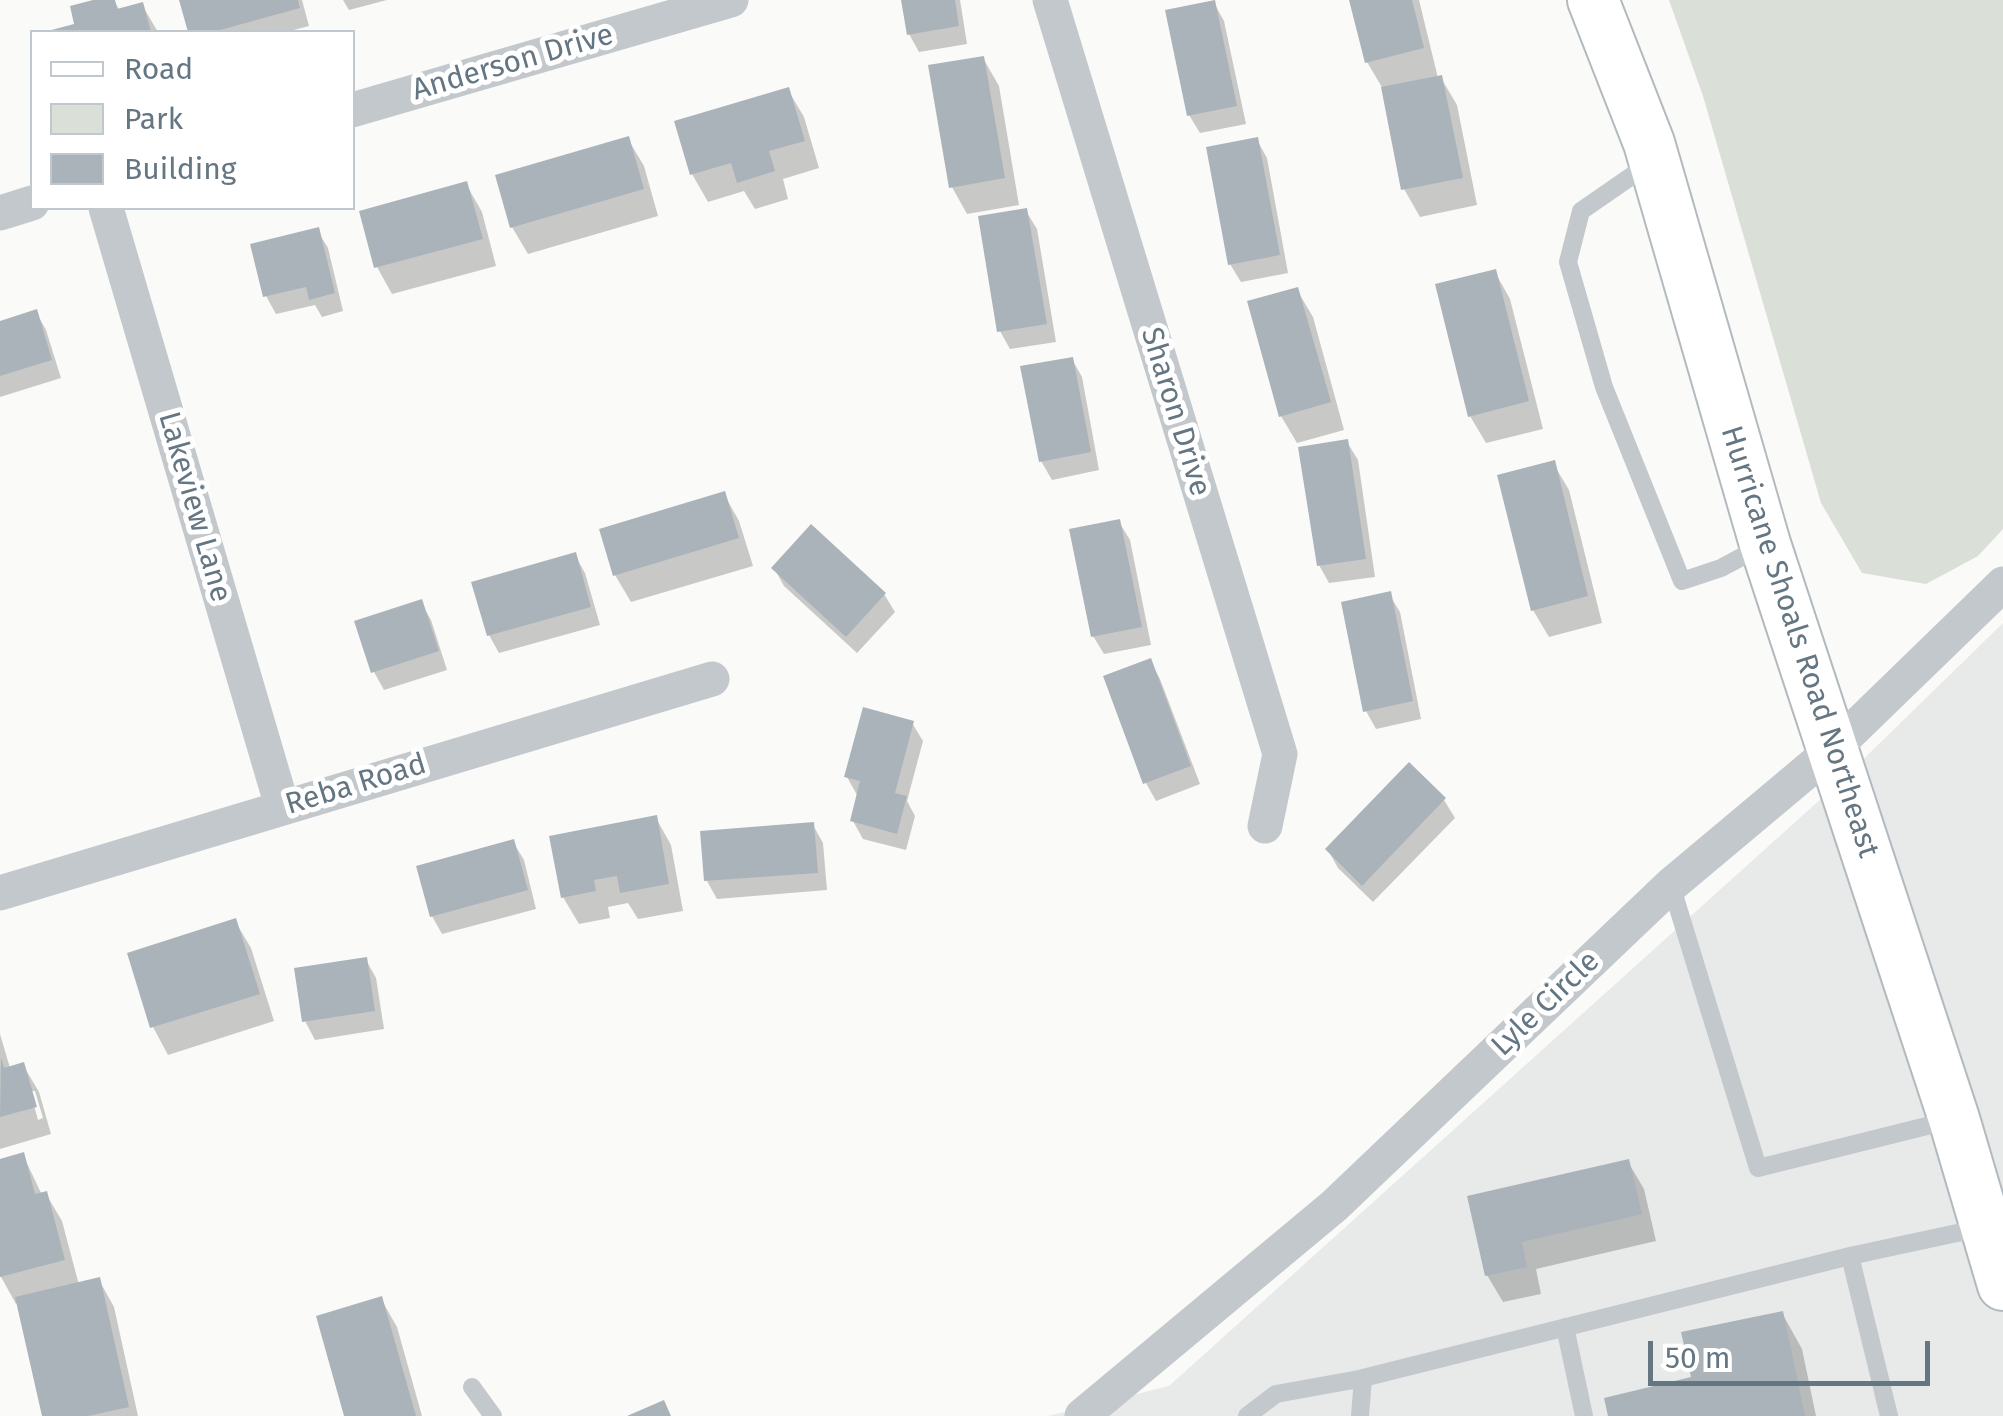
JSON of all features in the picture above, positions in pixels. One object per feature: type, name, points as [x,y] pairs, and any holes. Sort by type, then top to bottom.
[{"type":"street","name":"Anderson Drive","points":[[355,109],[730,0]]},
{"type":"street","name":"Sharon Drive","points":[[1050,0],[1280,754],[1265,826]]},
{"type":"street","name":"Hurricane Shoals Road Northeast","points":[[1593,0],[1654,161],[1765,544],[1997,1261]]},
{"type":"street","points":[[0,212],[30,204]]},
{"type":"street","name":"Lakeview Lane","points":[[107,210],[282,806]]},
{"type":"street","name":"Lyle Circle","points":[[1082,1416],[1334,1206],[1671,885],[1832,750],[2003,584]]},
{"type":"street","name":"Reba Road","points":[[0,893],[712,679]]},
{"type":"lane","points":[[1654,161],[1581,211],[1568,262],[1604,388],[1682,581],[1722,568],[1765,544]]},
{"type":"lane","points":[[1671,885],[1758,1168],[1954,1120]]},
{"type":"lane","points":[[1246,1416],[1276,1394],[1364,1378],[1850,1256],[1997,1261]]},
{"type":"lane","points":[[1850,1256],[1889,1416]]},
{"type":"lane","points":[[1565,1327],[1584,1416]]},
{"type":"lane","points":[[1360,1416],[1364,1378]]},
{"type":"lane","points":[[472,1387],[493,1416]]},
{"type":"shaded area","points":[[2003,623],[2003,1416],[1048,1416],[1169,1386],[1843,779]]},
{"type":"green space","points":[[1669,0],[2003,0],[2003,529],[1978,556],[1926,584],[1862,573],[1821,503],[1703,96]]},
{"type":"building","points":[[115,0],[117,9],[143,2],[150,30],[52,30],[74,24],[70,6]]},
{"type":"building","points":[[179,0],[298,0],[300,8],[220,30],[187,30]]},
{"type":"building","points":[[901,0],[955,0],[959,26],[907,35]]},
{"type":"building","points":[[1215,0],[1237,106],[1187,116],[1165,10]]},
{"type":"building","points":[[1349,0],[1412,0],[1424,48],[1365,63]]},
{"type":"building","points":[[984,56],[1005,178],[949,188],[928,65]]},
{"type":"building","points":[[1442,75],[1463,178],[1401,190],[1381,87]]},
{"type":"building","points":[[789,87],[805,141],[769,151],[775,171],[737,183],[731,163],[690,175],[674,121]]},
{"type":"building","points":[[629,136],[644,189],[510,228],[495,175]]},
{"type":"building","points":[[1258,137],[1280,255],[1228,265],[1206,147]]},
{"type":"building","points":[[467,181],[483,239],[374,268],[359,211]]},
{"type":"building","points":[[1027,208],[1047,324],[997,332],[978,216]]},
{"type":"building","points":[[319,227],[335,293],[309,300],[306,287],[263,297],[250,244]]},
{"type":"building","points":[[1496,269],[1529,401],[1468,417],[1435,284]]},
{"type":"building","points":[[1298,287],[1331,402],[1279,417],[1247,301]]},
{"type":"building","points":[[37,309],[52,360],[0,376],[0,321]]},
{"type":"building","points":[[1073,357],[1091,452],[1039,462],[1020,366]]},
{"type":"building","points":[[1348,439],[1366,559],[1317,566],[1298,447]]},
{"type":"building","points":[[1555,460],[1588,596],[1531,611],[1497,475]]},
{"type":"building","points":[[725,491],[739,538],[613,576],[599,529]]},
{"type":"building","points":[[1120,519],[1142,627],[1091,637],[1069,529]]},
{"type":"building","points":[[811,524],[886,593],[846,637],[771,568]]},
{"type":"building","points":[[576,552],[591,607],[487,636],[471,582]]},
{"type":"building","points":[[1391,591],[1413,701],[1363,712],[1341,602]]},
{"type":"building","points":[[422,599],[439,651],[371,673],[354,621]]},
{"type":"building","points":[[1151,658],[1191,766],[1143,784],[1103,676]]},
{"type":"building","points":[[863,707],[914,721],[895,793],[907,796],[897,834],[850,821],[860,781],[844,777]]},
{"type":"building","points":[[1409,762],[1446,798],[1362,886],[1325,849]]},
{"type":"building","points":[[657,815],[669,884],[620,893],[617,876],[594,880],[596,891],[561,898],[549,836]]},
{"type":"building","points":[[814,822],[818,873],[704,881],[700,831]]},
{"type":"building","points":[[514,839],[528,890],[430,917],[416,866]]},
{"type":"building","points":[[236,918],[260,994],[150,1028],[127,953]]},
{"type":"building","points":[[367,957],[375,1011],[302,1022],[294,968]]},
{"type":"building","points":[[1,1057],[4,1068],[24,1062],[37,1107],[0,1117]]},
{"type":"building","points":[[24,1152],[35,1194],[47,1191],[65,1260],[0,1277],[0,1159]]},
{"type":"building","points":[[1629,1159],[1642,1214],[1522,1242],[1527,1267],[1485,1276],[1467,1196]]},
{"type":"building","points":[[100,1277],[129,1407],[88,1416],[42,1416],[15,1297]]},
{"type":"building","points":[[382,1296],[416,1416],[344,1416],[316,1316]]},
{"type":"building","points":[[1783,1311],[1805,1416],[1608,1416],[1604,1398],[1691,1377],[1681,1332]]},
{"type":"building","points":[[664,1400],[671,1416],[627,1416]]}]
